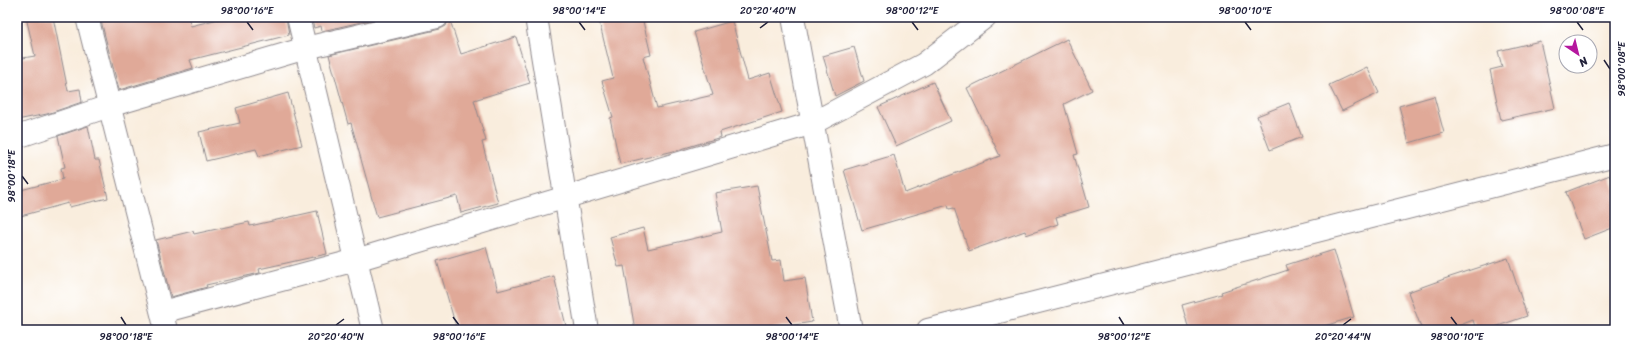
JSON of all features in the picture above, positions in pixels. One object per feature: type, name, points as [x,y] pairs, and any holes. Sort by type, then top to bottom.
[{"type":"street","points":[[87,17],[164,321],[356,260],[813,123],[924,64],[985,17]]},
{"type":"street","points":[[298,17],[373,330]]},
{"type":"street","points":[[17,137],[109,106],[306,48],[437,17]]},
{"type":"street","points":[[536,17],[587,330]]},
{"type":"street","points":[[793,17],[851,330]]},
{"type":"street","points":[[928,330],[1615,155]]},
{"type":"building","points":[[26,17],[53,17],[68,91],[80,89],[82,102],[47,114],[17,120],[17,59],[35,56]]},
{"type":"building","points":[[100,17],[188,17],[191,26],[226,17],[286,17],[289,35],[190,60],[193,68],[119,90]]},
{"type":"building","points":[[311,17],[383,17],[322,31],[321,26],[314,28]]},
{"type":"building","points":[[449,17],[461,54],[516,37],[530,83],[474,100],[486,141],[482,142],[498,203],[461,213],[457,196],[377,217],[351,123],[348,124],[329,55],[440,29],[446,26]]},
{"type":"building","points":[[598,17],[642,17],[651,55],[643,57],[657,108],[713,95],[694,32],[732,21],[748,80],[770,73],[782,112],[720,132],[721,137],[678,150],[620,164],[610,118],[613,117],[602,81],[613,78]]},
{"type":"building","points":[[1067,39],[1092,90],[1064,104],[1078,154],[1074,155],[1089,207],[1056,217],[1058,224],[1026,235],[1025,231],[969,251],[954,208],[949,209],[948,205],[862,230],[844,170],[894,155],[905,193],[1000,156],[967,88]]},
{"type":"building","points":[[1540,41],[1555,108],[1501,120],[1490,70],[1502,67],[1498,51]]},
{"type":"building","points":[[854,47],[864,81],[835,96],[823,56]]},
{"type":"building","points":[[1367,67],[1379,93],[1342,111],[1329,85]]},
{"type":"building","points":[[933,82],[951,121],[896,146],[878,107]]},
{"type":"building","points":[[288,93],[302,145],[259,156],[256,149],[206,161],[199,132],[240,123],[236,108]]},
{"type":"building","points":[[1434,96],[1444,133],[1409,143],[1399,106]]},
{"type":"building","points":[[1289,103],[1302,137],[1270,150],[1257,116]]},
{"type":"building","points":[[88,126],[95,160],[99,160],[108,198],[69,207],[68,203],[17,217],[17,191],[63,179],[61,168],[65,167],[58,136]]},
{"type":"building","points":[[1610,175],[1615,190],[1615,227],[1584,239],[1566,192]]},
{"type":"building","points":[[757,186],[772,261],[781,260],[784,281],[805,278],[812,322],[764,330],[635,330],[624,266],[618,267],[610,237],[643,228],[648,249],[722,232],[715,193]]},
{"type":"building","points":[[317,211],[327,254],[259,269],[260,273],[206,285],[207,287],[171,297],[156,240],[193,231],[194,234],[249,222],[250,226]]},
{"type":"building","points":[[486,247],[498,291],[554,276],[567,330],[457,330],[437,261]]},
{"type":"building","points":[[1334,250],[1354,317],[1311,330],[1189,330],[1182,305],[1222,294],[1221,292],[1288,270],[1286,265]]},
{"type":"building","points":[[1508,258],[1527,316],[1486,330],[1476,330],[1473,320],[1448,330],[1422,330],[1408,292]]}]
